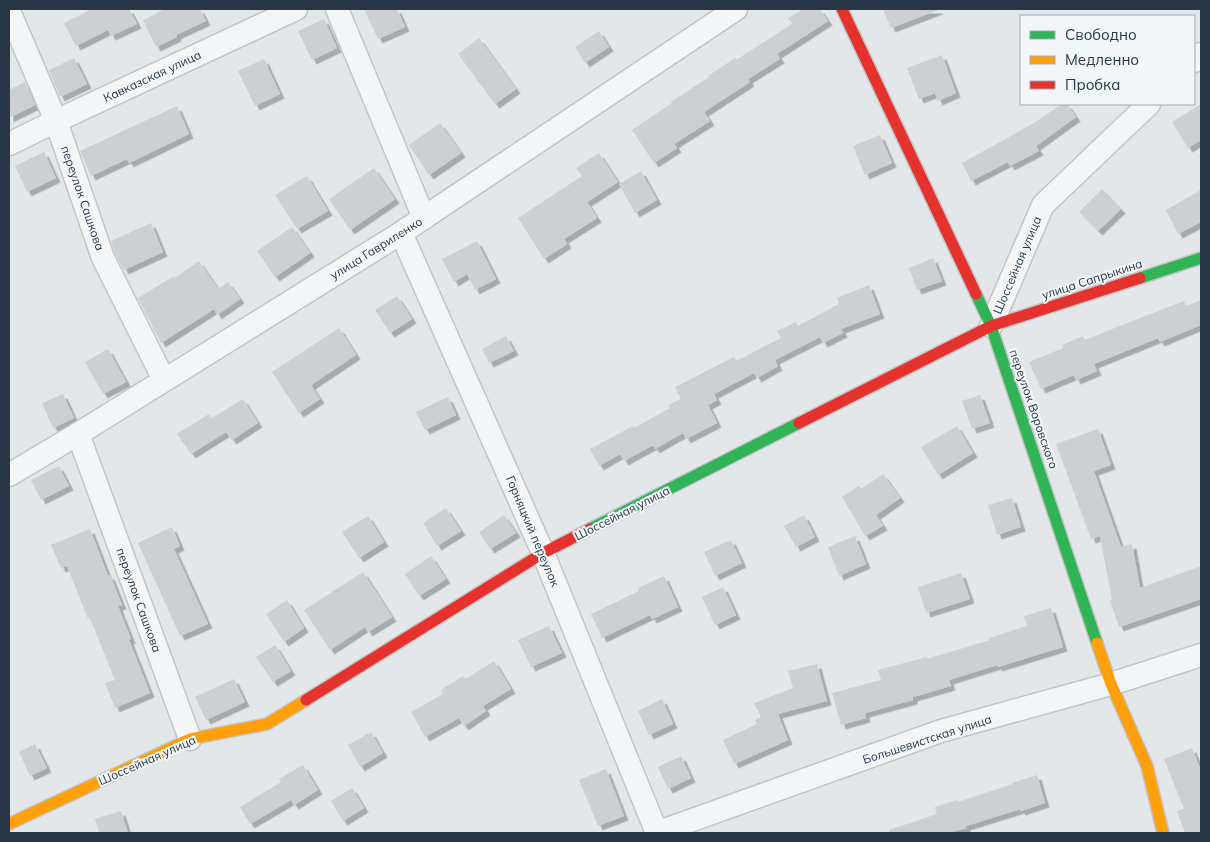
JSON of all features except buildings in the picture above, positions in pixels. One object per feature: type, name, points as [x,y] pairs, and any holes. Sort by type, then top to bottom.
[{"type":"street","name":"Кавказская улица","points":[[9,144],[56,120],[296,9]]},
{"type":"street","points":[[337,9],[424,218]]},
{"type":"street","name":"улица Гавриленко","points":[[9,475],[401,233],[736,9]]},
{"type":"street","name":"переулок Воровского","points":[[842,9],[991,326],[1111,684],[1147,766],[1163,833]]},
{"type":"street","name":"переулок Сашкова","points":[[9,11],[56,120],[103,258],[164,380]]},
{"type":"street","name":"Шоссейная улица","points":[[9,824],[190,739],[267,724],[543,553],[991,326],[1043,205],[1149,105]]},
{"type":"street","name":"Горняцкий переулок","points":[[401,233],[543,553],[656,833]]},
{"type":"street","name":"улица Сапрыкина","points":[[991,326],[1201,258]]},
{"type":"street","name":"переулок Сашкова","points":[[78,434],[190,739]]},
{"type":"street","name":"Большевистская улица","points":[[656,833],[942,731],[1111,684],[1201,655]]},
{"type":"traffic: fast","points":[[1140,278],[1201,258]]},
{"type":"traffic: fast","points":[[976,294],[991,326],[1097,643]]},
{"type":"traffic: fast","points":[[590,529],[799,423]]},
{"type":"traffic: slow","points":[[1097,643],[1111,684],[1147,766],[1163,833]]},
{"type":"traffic: slow","points":[[9,824],[190,739],[267,724],[306,700]]},
{"type":"traffic: jam","points":[[842,9],[976,294]]},
{"type":"traffic: jam","points":[[799,423],[991,326],[1140,278]]},
{"type":"traffic: jam","points":[[306,700],[543,553],[590,529]]}]
